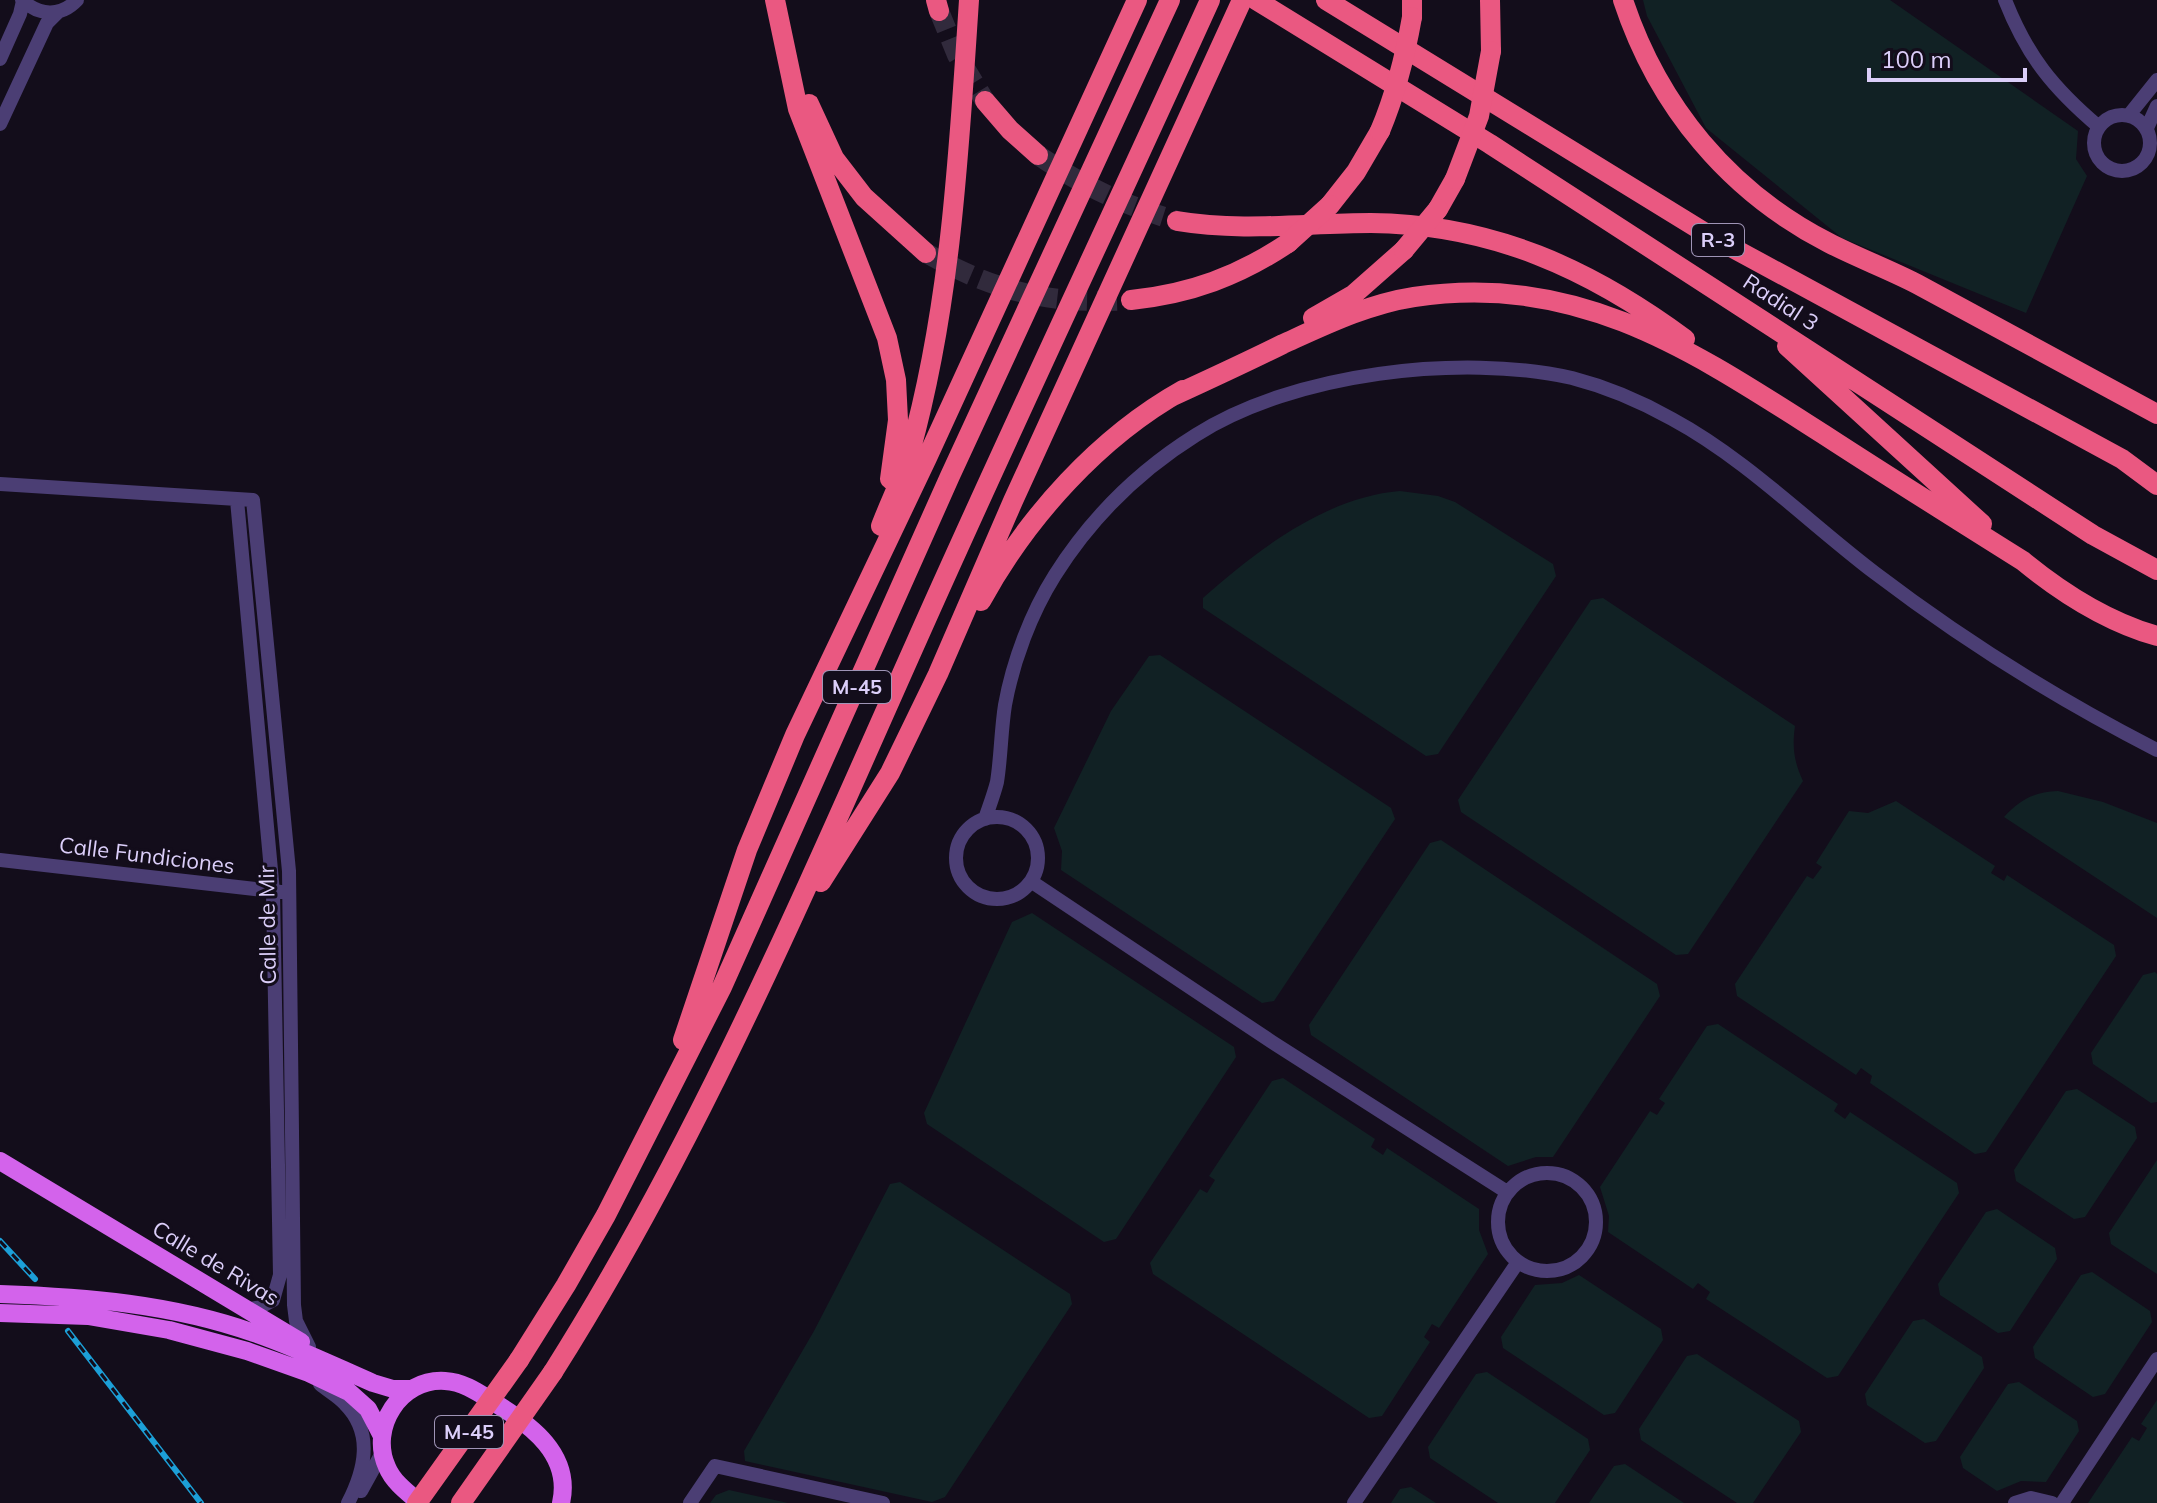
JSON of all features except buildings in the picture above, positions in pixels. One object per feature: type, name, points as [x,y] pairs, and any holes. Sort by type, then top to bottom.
[{"type":"highway","points":[[775,0],[798,109],[877,307],[896,380],[898,420],[894,463],[866,564]]},
{"type":"highway","points":[[679,1071],[680,1050],[747,850],[819,683],[909,454],[934,346],[960,145],[969,0]]},
{"type":"highway","points":[[819,683],[927,458],[1137,0]]},
{"type":"highway","name":"M-45","points":[[418,1503],[519,1360],[593,1238],[722,987],[950,476],[1169,0]]},
{"type":"highway","points":[[794,917],[814,893],[890,773],[938,674],[1013,501],[1242,0]]},
{"type":"highway","name":"Radial 3","points":[[1256,0],[1490,144],[2093,535],[2157,570]]},
{"type":"highway","name":"Radial 3","points":[[1326,0],[1707,234],[2122,459],[2157,485]]},
{"type":"highway","points":[[938,674],[1015,547],[1072,478],[1113,439],[1152,408],[1353,295],[1404,250],[1438,209],[1455,179],[1479,116],[1487,85],[1491,51],[1490,0]]},
{"type":"highway","points":[[1623,0],[1651,69],[1679,115],[1709,154],[1771,209],[1827,242],[1911,281],[2157,414]]},
{"type":"highway","points":[[1131,300],[1164,297],[1223,280],[1258,263],[1288,243],[1330,205],[1356,172],[1380,131],[1405,59],[1412,8]]},
{"type":"highway","name":"M-45","points":[[461,1503],[553,1372],[597,1303],[712,1087],[794,917],[985,486],[1206,9]]},
{"type":"highway","points":[[780,29],[834,158],[864,197],[926,253]]},
{"type":"highway","points":[[985,101],[1010,130],[1038,155]]},
{"type":"highway","points":[[1177,221],[1210,227],[1372,223],[1440,227],[1521,248],[1597,281],[1638,305],[1766,398]]},
{"type":"highway","points":[[1173,396],[1334,321],[1412,297],[1474,292],[1510,293],[1559,301],[1647,330],[1766,398],[2023,561]]},
{"type":"highway","points":[[1743,306],[2023,561],[2058,589],[2136,630],[2157,636]]},
{"type":"main road","name":"Calle de Rivas","points":[[0,1161],[246,1310],[313,1360],[393,1389],[412,1389],[430,1382],[457,1383],[472,1389],[533,1428],[554,1454],[564,1485],[562,1503]]},
{"type":"main road","points":[[0,1294],[88,1297],[142,1305],[254,1333],[313,1360],[368,1409],[382,1444],[387,1469],[418,1503]]},
{"type":"main road","points":[[0,1313],[88,1316],[138,1324],[233,1347],[313,1360]]},
{"type":"main road","points":[[382,1444],[390,1410],[412,1389]]},
{"type":"street","points":[[0,59],[22,0],[39,11],[58,12]]},
{"type":"street","points":[[0,124],[47,23],[77,0]]},
{"type":"street","points":[[2005,0],[2027,46],[2052,84],[2099,127]]},
{"type":"street","points":[[2129,115],[2157,80]]},
{"type":"street","points":[[2147,128],[2157,106]]},
{"type":"street","points":[[2129,115],[2147,128],[2152,163],[2125,171],[2106,166],[2095,150],[2095,136],[2099,127],[2112,116],[2129,115]]},
{"type":"street","points":[[985,819],[997,782],[1006,701],[1020,652],[1037,610],[1053,577],[1089,526],[1145,470],[1199,433],[1254,406],[1311,388],[1369,376],[1464,368],[1520,369],[1573,379],[1624,394],[1674,420],[1722,449],[1877,574],[1959,632],[2034,681],[2157,750]]},
{"type":"street","points":[[0,484],[245,500]]},
{"type":"street","name":"Calle de Mir","points":[[245,500],[273,892],[280,1275],[273,1300],[246,1310]]},
{"type":"street","name":"Calle de Mir","points":[[245,500],[289,893],[294,1305],[296,1321],[313,1360]]},
{"type":"street","points":[[997,782],[1006,818]]},
{"type":"street","points":[[1006,818],[1017,822],[1034,838],[1039,860],[1032,882],[1021,893],[999,900],[976,894],[961,879],[956,859],[961,838],[967,830],[985,819],[1006,818]]},
{"type":"street","name":"Calle Fundiciones","points":[[0,860],[289,893]]},
{"type":"street","points":[[1032,882],[1272,1042],[1507,1192]]},
{"type":"street","points":[[1558,1174],[1584,1189],[1596,1217],[1595,1233],[1589,1248],[1579,1260],[1565,1268],[1549,1271],[1533,1269],[1518,1262],[1507,1251],[1500,1237],[1500,1205],[1507,1192],[1531,1175],[1558,1174]]},
{"type":"street","points":[[1354,1503],[1518,1262]]},
{"type":"street","points":[[2062,1503],[2157,1359]]},
{"type":"street","points":[[313,1360],[352,1412],[364,1439],[363,1468],[348,1503]]},
{"type":"street","points":[[348,1503],[362,1490],[382,1444]]},
{"type":"street","points":[[690,1503],[715,1466],[883,1503]]},
{"type":"street","points":[[2015,1503],[2031,1498],[2052,1503]]},
{"type":"shaded area","points":[[1643,0],[1890,0],[2078,131],[2076,159],[2087,176],[2026,313],[1842,238],[1706,128],[1647,16]]},
{"type":"shaded area","points":[[1400,491],[1438,496],[1455,502],[1553,564],[1556,576],[1438,754],[1426,756],[1203,608],[1203,598],[1246,562],[1294,529],[1346,504],[1373,495]]},
{"type":"shaded area","points":[[1603,598],[1795,726],[1794,754],[1803,781],[1688,954],[1676,955],[1461,812],[1458,800],[1591,600]]},
{"type":"shaded area","points":[[1160,655],[1391,808],[1395,819],[1274,1001],[1262,1003],[1061,870],[1062,851],[1054,828],[1111,711],[1149,656]]},
{"type":"shaded area","points":[[2058,791],[2103,802],[2157,823],[2157,918],[2004,817],[2028,798]]},
{"type":"shaded area","points":[[1896,801],[1995,866],[1991,873],[2004,881],[2007,875],[2114,945],[2116,956],[1986,1152],[1975,1154],[1870,1083],[1872,1076],[1861,1068],[1856,1075],[1737,996],[1735,984],[1807,876],[1813,879],[1822,867],[1816,863],[1849,811],[1868,813]]},
{"type":"shaded area","points":[[1441,840],[1657,984],[1660,996],[1553,1157],[1536,1157],[1508,1166],[1311,1035],[1309,1025],[1430,843]]},
{"type":"shaded area","points":[[1032,913],[1234,1047],[1236,1057],[1116,1239],[1104,1242],[927,1124],[924,1113],[1012,922]]},
{"type":"shaded area","points":[[2155,972],[2157,1102],[2151,1103],[2093,1064],[2091,1053],[2143,975]]},
{"type":"shaded area","points":[[1718,1024],[1838,1104],[1834,1111],[1845,1119],[1850,1112],[1957,1183],[1959,1193],[1838,1376],[1827,1378],[1706,1299],[1710,1292],[1698,1283],[1693,1289],[1608,1232],[1609,1216],[1600,1187],[1650,1111],[1657,1115],[1665,1103],[1659,1099],[1707,1026]]},
{"type":"shaded area","points":[[1283,1078],[1375,1139],[1371,1147],[1383,1155],[1387,1148],[1479,1209],[1479,1230],[1488,1254],[1439,1328],[1432,1324],[1424,1337],[1430,1342],[1382,1416],[1369,1418],[1153,1274],[1150,1263],[1200,1189],[1207,1193],[1215,1180],[1209,1176],[1272,1081]]},
{"type":"shaded area","points":[[2077,1089],[2135,1127],[2137,1138],[2085,1217],[2074,1219],[2016,1181],[2014,1170],[2066,1091]]},
{"type":"shaded area","points":[[2157,1160],[2157,1274],[2111,1244],[2109,1233]]},
{"type":"shaded area","points":[[900,1182],[1070,1294],[1072,1304],[945,1497],[932,1502],[745,1461],[744,1451],[814,1331],[890,1184]]},
{"type":"shaded area","points":[[1997,1209],[2055,1248],[2057,1259],[2010,1331],[1998,1333],[1940,1295],[1938,1284],[1986,1212]]},
{"type":"shaded area","points":[[2092,1272],[2150,1311],[2152,1322],[2105,1394],[2093,1397],[2035,1358],[2033,1347],[2081,1275]]},
{"type":"shaded area","points":[[1579,1275],[1661,1329],[1663,1340],[1615,1413],[1604,1415],[1503,1348],[1501,1337],[1535,1285],[1562,1283]]},
{"type":"shaded area","points":[[1924,1319],[1982,1357],[1984,1368],[1936,1441],[1925,1443],[1867,1405],[1865,1394],[1913,1321]]},
{"type":"shaded area","points":[[1697,1354],[1799,1421],[1801,1432],[1753,1503],[1737,1503],[1641,1440],[1639,1429],[1687,1356]]},
{"type":"shaded area","points":[[1487,1372],[1588,1439],[1590,1450],[1555,1503],[1498,1503],[1430,1458],[1428,1447],[1476,1374]]},
{"type":"shaded area","points":[[2019,1382],[2077,1421],[2079,1431],[2046,1482],[2021,1481],[1997,1491],[1963,1468],[1960,1457],[2008,1384]]},
{"type":"shaded area","points":[[2157,1400],[2157,1503],[2088,1503],[2132,1437],[2139,1441],[2147,1428],[2141,1424]]},
{"type":"shaded area","points":[[1625,1464],[1684,1503],[1589,1503],[1614,1466]]},
{"type":"shaded area","points":[[1411,1487],[1436,1503],[1391,1503],[1400,1489]]},
{"type":"shaded area","points":[[729,1490],[788,1503],[710,1503],[716,1495]]},
{"type":"tunnel","points":[[939,11],[957,55],[985,101]]},
{"type":"tunnel","points":[[1038,155],[1105,194],[1177,221]]},
{"type":"tunnel","points":[[926,253],[976,278],[1024,293],[1074,300],[1131,300]]},
{"type":"railway","points":[[0,1241],[35,1279]]},
{"type":"railway","points":[[68,1331],[201,1503]]}]
